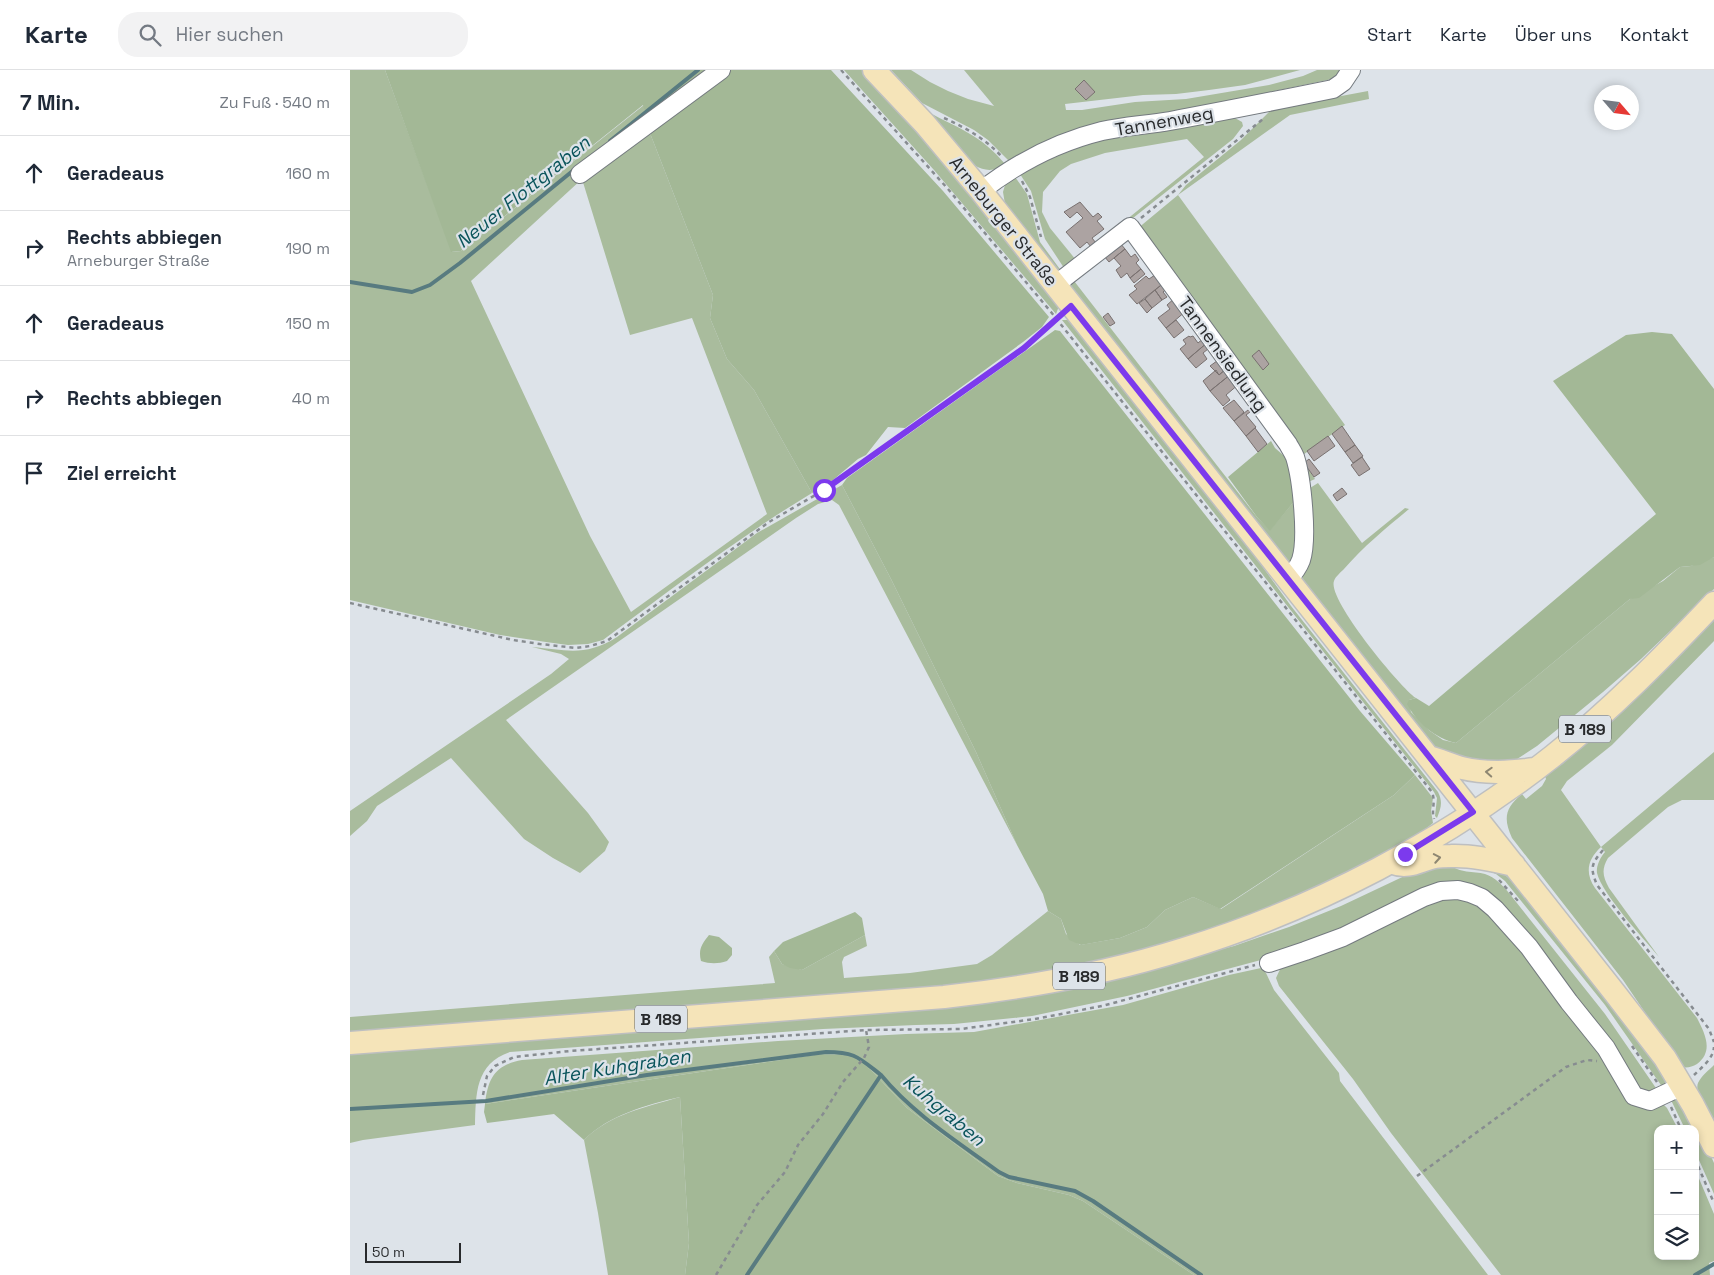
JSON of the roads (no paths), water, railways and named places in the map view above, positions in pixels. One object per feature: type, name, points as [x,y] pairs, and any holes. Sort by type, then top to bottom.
[{"type":"main road","name":"Arneburger Straße","points":[[874,70],[925,124],[981,191],[1055,285],[1064,312],[1291,584],[1473,812],[1506,872],[1650,1037],[1674,1090],[1714,1146]]},
{"type":"main road","name":"B 189","points":[[350,1043],[905,1001],[1037,985],[1098,972],[1185,949],[1283,914],[1352,882],[1390,862],[1473,812],[1537,768],[1595,722],[1714,604]]},
{"type":"main road","points":[[1429,757],[1462,768],[1482,772],[1514,772],[1537,768]]},
{"type":"main road","points":[[1390,862],[1402,866],[1412,865],[1435,857],[1454,856],[1486,859],[1506,872]]},
{"type":"street","points":[[580,174],[721,70]]},
{"type":"street","name":"Tannenweg","points":[[981,191],[1012,168],[1060,144],[1103,131],[1168,122],[1333,89],[1343,82],[1351,70]]},
{"type":"street","name":"Tannensiedlung","points":[[1055,285],[1130,226],[1288,444],[1294,455],[1300,482],[1304,538],[1300,561],[1291,584]]},
{"type":"street","points":[[1269,963],[1342,936],[1424,897],[1441,891],[1458,890],[1470,893],[1482,898],[1495,909],[1529,947],[1569,1002],[1606,1048],[1634,1096],[1650,1101],[1674,1090]]},
{"type":"waterway","name":"Neuer Flottgraben","points":[[610,141],[698,70]]},
{"type":"waterway","name":"Neuer Flottgraben","points":[[350,282],[412,292],[430,285],[460,263],[575,169]]},
{"type":"waterway","name":"Alter Kuhgraben","points":[[350,1109],[486,1101],[647,1075],[826,1052],[844,1053],[856,1057],[881,1075]]},
{"type":"waterway","name":"Kuhgraben","points":[[747,1275],[881,1075],[922,1115],[999,1172],[1009,1177],[1075,1191],[1093,1201],[1201,1275]]},
{"type":"waterway","name":"Kuhgraben","points":[[1695,1275],[1714,1264]]}]
